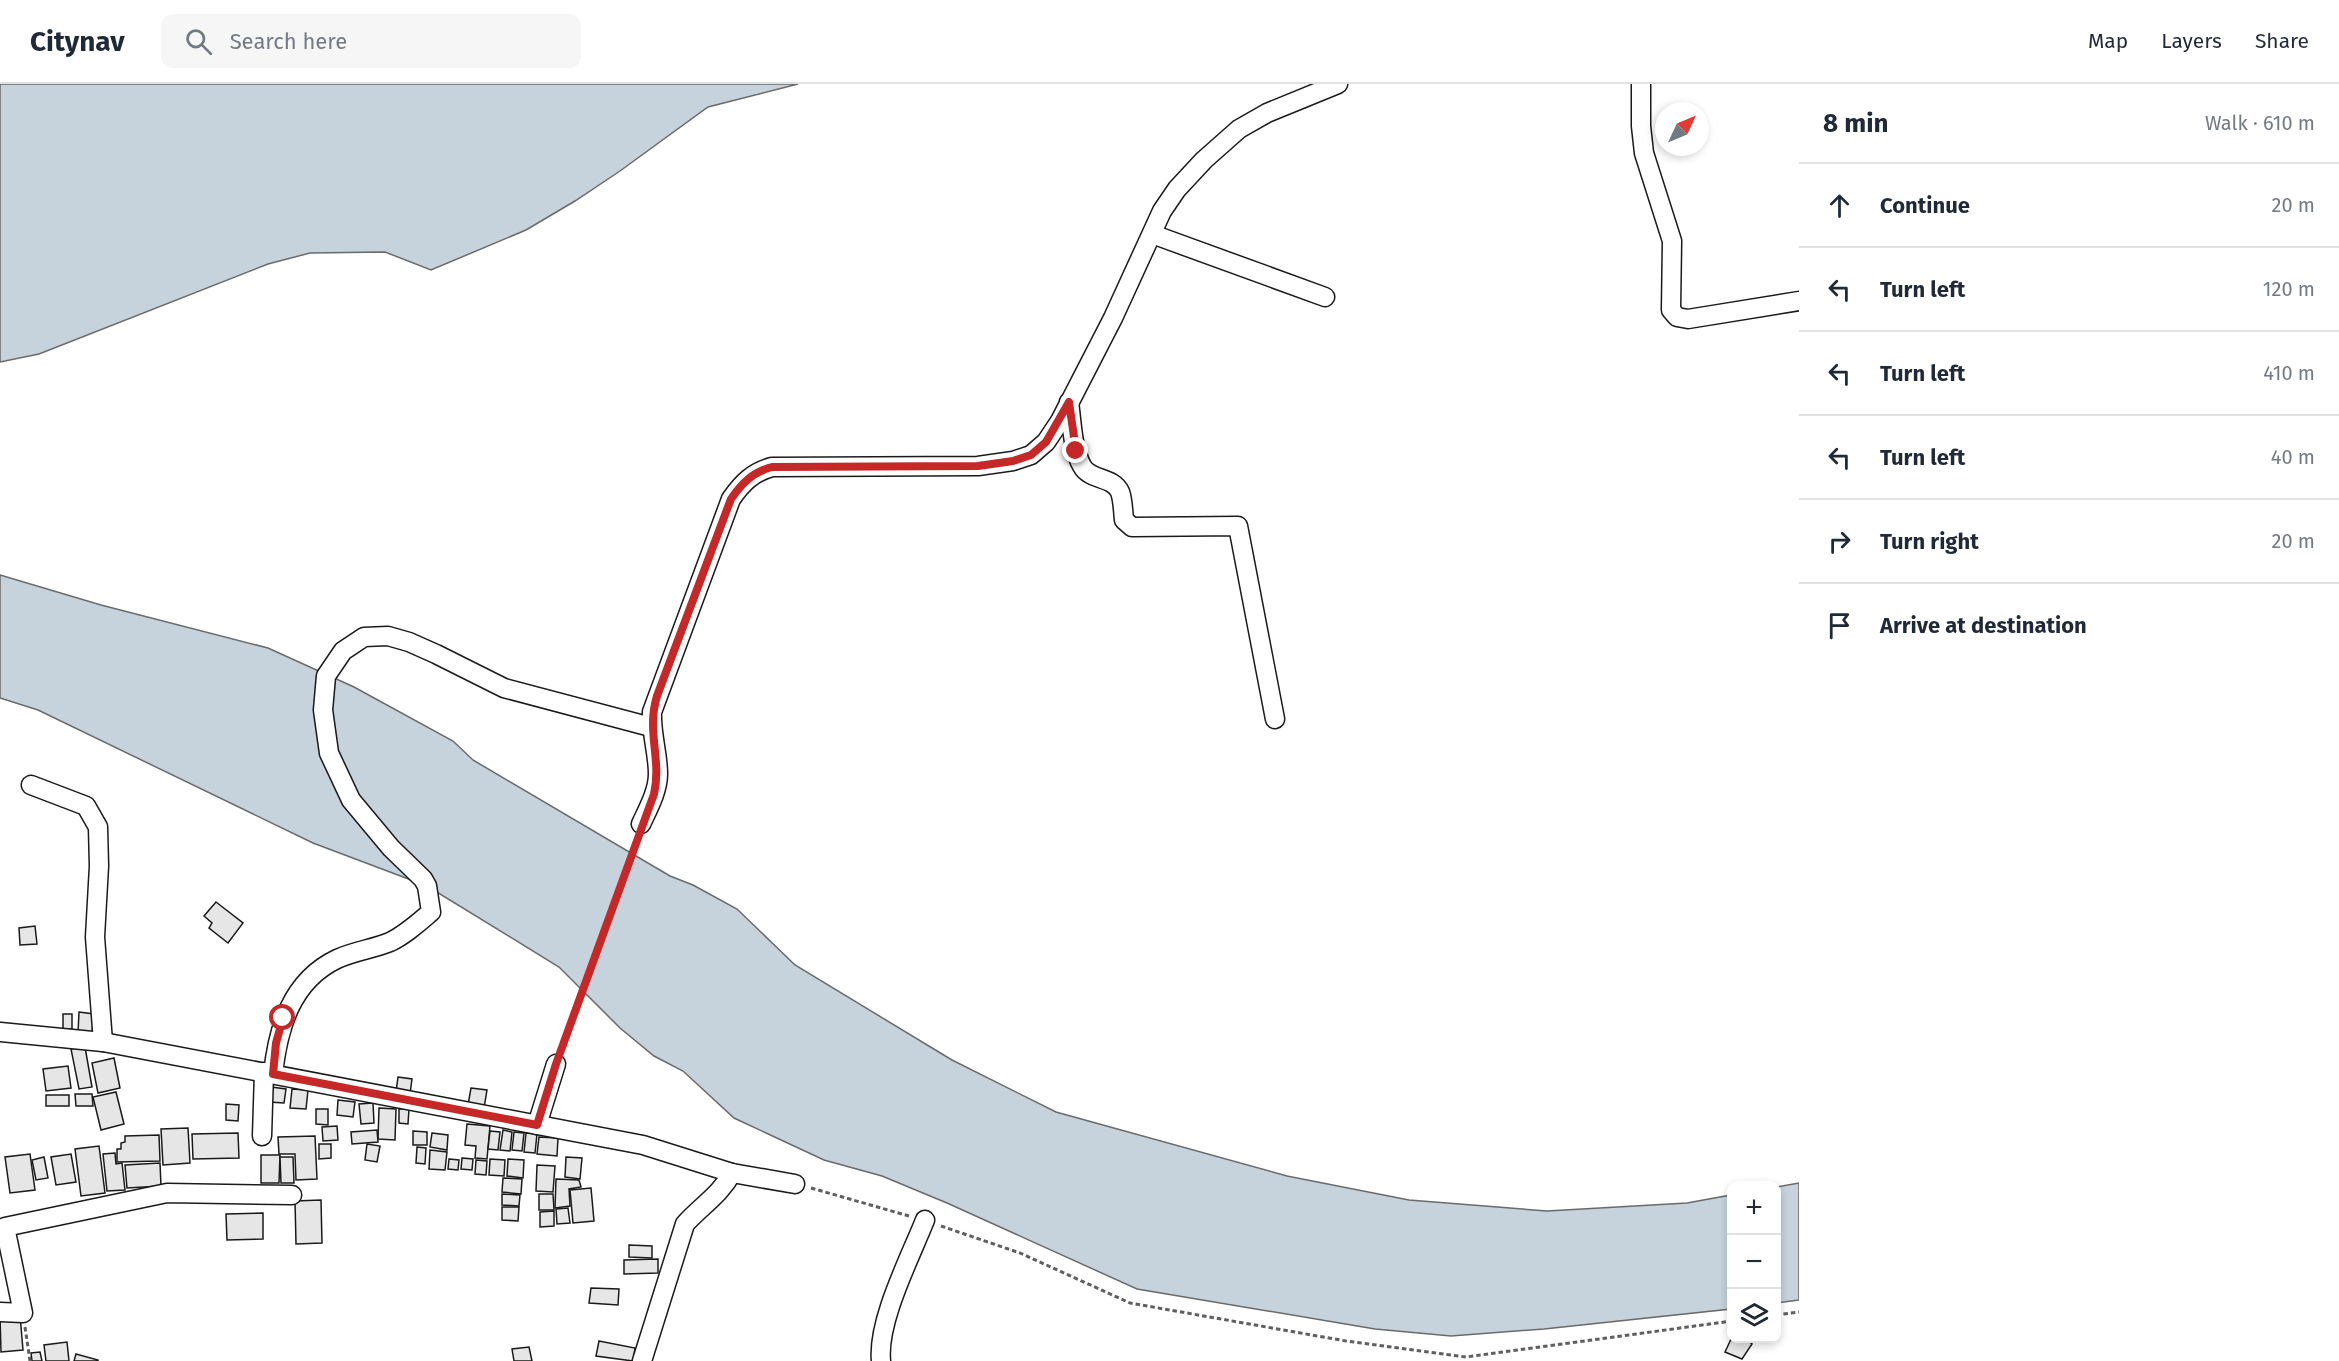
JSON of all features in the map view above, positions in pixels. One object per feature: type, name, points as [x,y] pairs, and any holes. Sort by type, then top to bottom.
[{"type":"street","points":[[641,825],[654,794],[658,776],[651,727],[652,712],[731,499],[739,487],[761,470],[772,467],[978,466],[1013,461],[1031,455],[1046,442],[1069,402],[1113,318],[1162,211],[1177,189],[1204,160],[1239,129],[1267,113],[1338,84]]},
{"type":"street","points":[[1641,84],[1641,126],[1644,153],[1672,241],[1671,310],[1677,317],[1688,319],[1799,302]]},
{"type":"street","points":[[1152,234],[1324,297]]},
{"type":"street","points":[[1069,402],[1076,451],[1083,469],[1114,483],[1121,492],[1124,520],[1132,527],[1238,526],[1275,719]]},
{"type":"street","points":[[262,1136],[268,1073],[283,1018],[297,993],[314,975],[335,960],[389,942],[431,912],[427,886],[423,879],[391,848],[351,800],[329,753],[323,710],[326,676],[343,651],[364,637],[388,636],[410,642],[504,688],[651,727]]},
{"type":"street","points":[[31,785],[86,806],[98,827],[99,866],[95,937],[104,1042]]},
{"type":"street","points":[[0,1032],[104,1042],[268,1073],[643,1145],[732,1173],[795,1184]]},
{"type":"street","points":[[537,1125],[556,1064]]},
{"type":"street","points":[[642,1361],[685,1224],[696,1211],[725,1187],[732,1173]]},
{"type":"street","points":[[0,1312],[22,1314],[5,1227],[167,1193],[292,1195]]},
{"type":"street","points":[[881,1361],[880,1347],[888,1315],[925,1220]]},
{"type":"path","points":[[556,1064],[641,825]]},
{"type":"path","points":[[795,1184],[925,1220],[1020,1253],[1131,1303],[1346,1341],[1466,1357],[1727,1322]]},
{"type":"path","points":[[1781,1314],[1799,1312]]},
{"type":"path","points":[[22,1314],[30,1361]]},
{"type":"shaded area","points":[[0,84],[798,84],[708,107],[620,171],[526,230],[431,270],[385,252],[310,253],[268,264],[39,354],[0,362]]},
{"type":"shaded area","points":[[0,575],[101,605],[268,648],[354,687],[453,741],[473,760],[670,876],[693,885],[737,909],[795,965],[952,1060],[1056,1112],[1287,1176],[1409,1200],[1547,1211],[1687,1203],[1727,1196],[1727,1309],[1544,1329],[1451,1336],[1375,1329],[1137,1289],[947,1203],[882,1176],[824,1160],[734,1118],[683,1071],[654,1056],[620,1028],[559,967],[427,886],[313,843],[38,710],[0,698]]},
{"type":"shaded area","points":[[1799,1183],[1799,1300],[1781,1302],[1781,1235],[1781,1186]]},
{"type":"building","points":[[216,902],[243,923],[228,943],[209,928],[212,923],[204,916]]},
{"type":"building","points":[[35,926],[37,944],[20,945],[19,928]]},
{"type":"building","points":[[79,1012],[94,1014],[92,1034],[78,1033]]},
{"type":"building","points":[[63,1014],[72,1014],[72,1029],[63,1029]]},
{"type":"building","points":[[85,1047],[92,1087],[79,1089],[71,1049]]},
{"type":"building","points":[[114,1058],[120,1088],[98,1093],[92,1063]]},
{"type":"building","points":[[68,1066],[71,1088],[46,1091],[43,1069]]},
{"type":"building","points":[[398,1077],[412,1079],[410,1094],[396,1092]]},
{"type":"building","points":[[271,1087],[286,1089],[284,1103],[269,1102]]},
{"type":"building","points":[[471,1088],[487,1090],[484,1108],[468,1105]]},
{"type":"building","points":[[292,1089],[308,1090],[306,1109],[290,1108]]},
{"type":"building","points":[[116,1092],[124,1124],[101,1130],[93,1097]]},
{"type":"building","points":[[75,1094],[92,1094],[93,1106],[76,1106]]},
{"type":"building","points":[[46,1095],[69,1095],[69,1106],[46,1106]]},
{"type":"building","points":[[338,1100],[355,1102],[353,1117],[337,1115]]},
{"type":"building","points":[[373,1103],[374,1123],[361,1124],[359,1104]]},
{"type":"building","points":[[226,1104],[239,1105],[238,1121],[226,1120]]},
{"type":"building","points":[[379,1108],[396,1109],[395,1140],[378,1139]]},
{"type":"building","points":[[316,1109],[328,1109],[328,1125],[316,1124]]},
{"type":"building","points":[[399,1109],[409,1109],[408,1124],[399,1123]]},
{"type":"building","points":[[467,1124],[490,1126],[487,1159],[475,1158],[476,1146],[465,1145]]},
{"type":"building","points":[[337,1126],[338,1140],[323,1141],[322,1127]]},
{"type":"building","points":[[188,1128],[190,1163],[163,1165],[161,1129]]},
{"type":"building","points":[[377,1130],[378,1142],[352,1144],[351,1132]]},
{"type":"building","points":[[503,1130],[512,1132],[510,1151],[500,1150]]},
{"type":"building","points":[[413,1131],[427,1132],[427,1145],[413,1145]]},
{"type":"building","points":[[490,1131],[500,1132],[498,1150],[488,1149]]},
{"type":"building","points":[[514,1132],[524,1133],[522,1151],[512,1150]]},
{"type":"building","points":[[238,1133],[239,1158],[193,1159],[192,1134]]},
{"type":"building","points":[[432,1133],[448,1135],[447,1150],[430,1147]]},
{"type":"building","points":[[526,1133],[537,1134],[535,1153],[524,1152]]},
{"type":"building","points":[[159,1135],[160,1161],[117,1162],[117,1149],[121,1149],[125,1136]]},
{"type":"building","points":[[315,1136],[317,1179],[296,1180],[295,1154],[279,1154],[278,1137]]},
{"type":"building","points":[[539,1137],[558,1138],[557,1156],[537,1154]]},
{"type":"building","points":[[319,1144],[331,1144],[331,1158],[319,1159]]},
{"type":"building","points":[[367,1144],[380,1146],[377,1162],[365,1160]]},
{"type":"building","points":[[99,1146],[105,1193],[81,1196],[75,1149]]},
{"type":"building","points":[[417,1147],[426,1148],[425,1164],[416,1163]]},
{"type":"building","points":[[430,1150],[447,1152],[445,1170],[429,1169]]},
{"type":"building","points":[[115,1153],[116,1164],[122,1163],[125,1190],[107,1191],[103,1154]]},
{"type":"building","points":[[30,1154],[35,1190],[10,1193],[5,1157]]},
{"type":"building","points":[[71,1154],[76,1182],[56,1185],[51,1157]]},
{"type":"building","points":[[261,1155],[280,1155],[279,1183],[261,1183]]},
{"type":"building","points":[[44,1157],[48,1178],[36,1180],[32,1160]]},
{"type":"building","points":[[280,1157],[293,1157],[294,1183],[281,1183]]},
{"type":"building","points":[[566,1157],[582,1158],[580,1179],[565,1177]]},
{"type":"building","points":[[462,1158],[473,1159],[472,1170],[461,1169]]},
{"type":"building","points":[[449,1159],[459,1160],[458,1170],[448,1169]]},
{"type":"building","points":[[490,1159],[505,1160],[504,1176],[489,1175]]},
{"type":"building","points":[[508,1159],[524,1160],[523,1178],[507,1176]]},
{"type":"building","points":[[476,1160],[487,1161],[486,1175],[475,1174]]},
{"type":"building","points":[[160,1163],[161,1186],[127,1188],[125,1165]]},
{"type":"building","points":[[537,1165],[555,1166],[553,1192],[536,1191]]},
{"type":"building","points":[[503,1178],[522,1179],[521,1194],[502,1192]]},
{"type":"building","points":[[556,1179],[579,1180],[581,1187],[569,1189],[570,1206],[555,1208]]},
{"type":"building","points":[[591,1188],[594,1221],[573,1223],[570,1190]]},
{"type":"building","points":[[502,1194],[520,1195],[519,1206],[502,1205]]},
{"type":"building","points":[[539,1194],[553,1194],[554,1210],[539,1210]]},
{"type":"building","points":[[321,1200],[322,1243],[296,1244],[295,1201]]},
{"type":"building","points":[[502,1207],[519,1207],[518,1221],[502,1220]]},
{"type":"building","points":[[568,1208],[570,1223],[557,1224],[556,1209]]},
{"type":"building","points":[[554,1211],[554,1226],[540,1227],[540,1212]]},
{"type":"building","points":[[263,1213],[263,1239],[227,1240],[226,1214]]},
{"type":"building","points":[[629,1245],[652,1246],[652,1258],[629,1257]]},
{"type":"building","points":[[658,1259],[658,1273],[624,1274],[624,1260]]},
{"type":"building","points":[[591,1288],[619,1289],[618,1305],[589,1303]]},
{"type":"building","points":[[20,1315],[23,1350],[1,1352],[0,1316]]},
{"type":"building","points":[[599,1341],[635,1348],[633,1361],[596,1356]]},
{"type":"building","points":[[67,1342],[69,1361],[46,1361],[44,1345]]},
{"type":"building","points":[[1729,1343],[1752,1344],[1742,1359],[1725,1352]]},
{"type":"building","points":[[529,1347],[532,1361],[514,1361],[512,1349]]},
{"type":"building","points":[[40,1352],[42,1361],[32,1361],[31,1353]]},
{"type":"building","points":[[76,1354],[98,1360],[98,1361],[74,1361]]},
{"type":"route","points":[[283,1018],[276,1043],[273,1074],[537,1125],[556,1064],[654,794],[658,776],[651,727],[652,712],[657,696],[731,499],[739,487],[761,470],[772,467],[978,466],[1013,461],[1031,455],[1046,442],[1069,402],[1076,451]]}]
